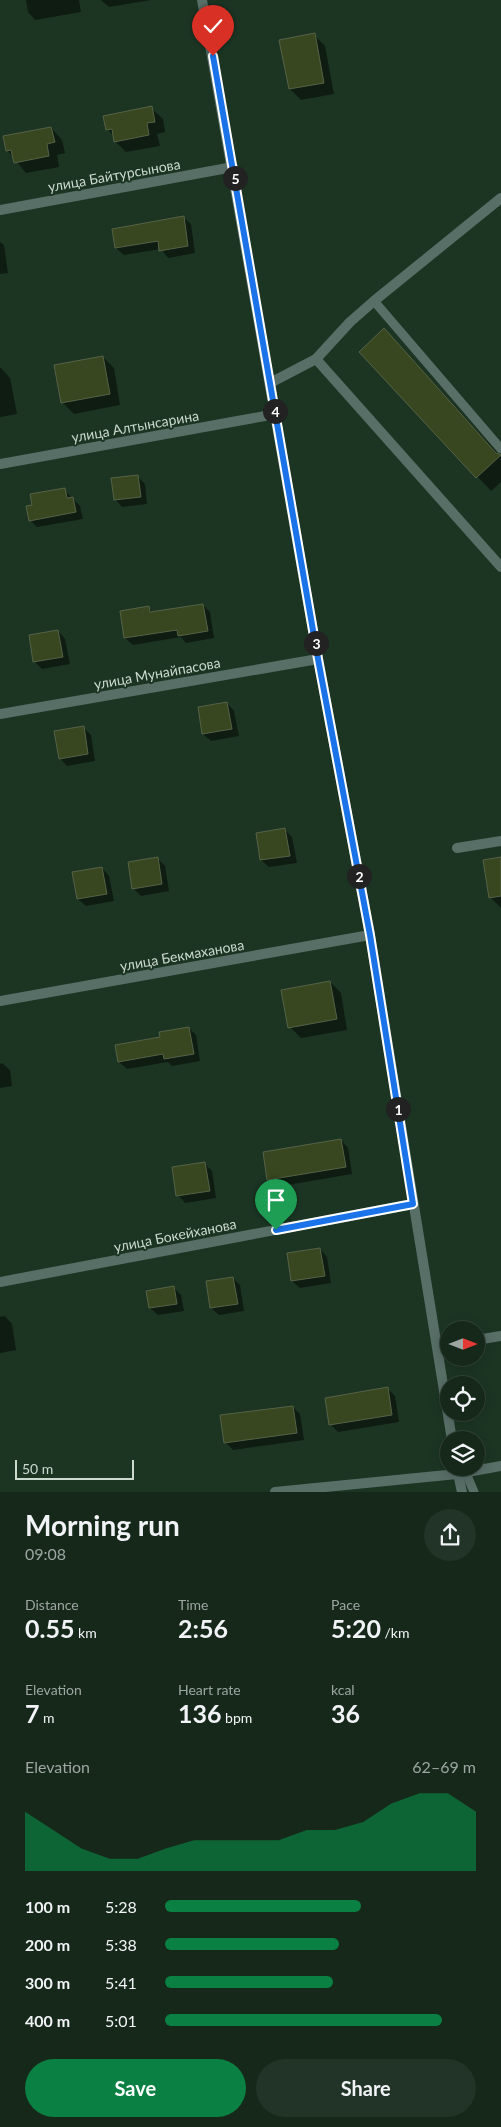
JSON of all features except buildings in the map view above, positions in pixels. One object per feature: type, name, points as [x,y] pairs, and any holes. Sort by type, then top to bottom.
[{"type":"street","points":[[202,0],[318,659],[370,935],[451,1431]]},
{"type":"street","name":"улица Байтурсынова","points":[[0,210],[233,168]]},
{"type":"street","points":[[270,383],[316,359],[350,322],[374,301],[501,198]]},
{"type":"street","points":[[316,359],[499,560]]},
{"type":"street","name":"улица Алтынсарина","points":[[0,464],[276,414]]},
{"type":"street","name":"улица Мунайпасова","points":[[0,714],[318,659]]},
{"type":"street","points":[[457,848],[501,842]]},
{"type":"street","name":"улица Бекмаханова","points":[[0,1001],[370,935]]},
{"type":"street","name":"улица Бокейханова","points":[[0,1282],[413,1204]]},
{"type":"street","points":[[485,1339],[501,1336]]},
{"type":"street","points":[[485,1468],[501,1466]]},
{"type":"street","points":[[275,1492],[440,1473]]},
{"type":"street","points":[[460,1476],[462,1492]]},
{"type":"lane","points":[[374,301],[501,449]]},
{"type":"lane","points":[[463,1476],[474,1492]]},
{"type":"route","points":[[213,56],[318,659],[370,935],[413,1204],[276,1230]]}]
